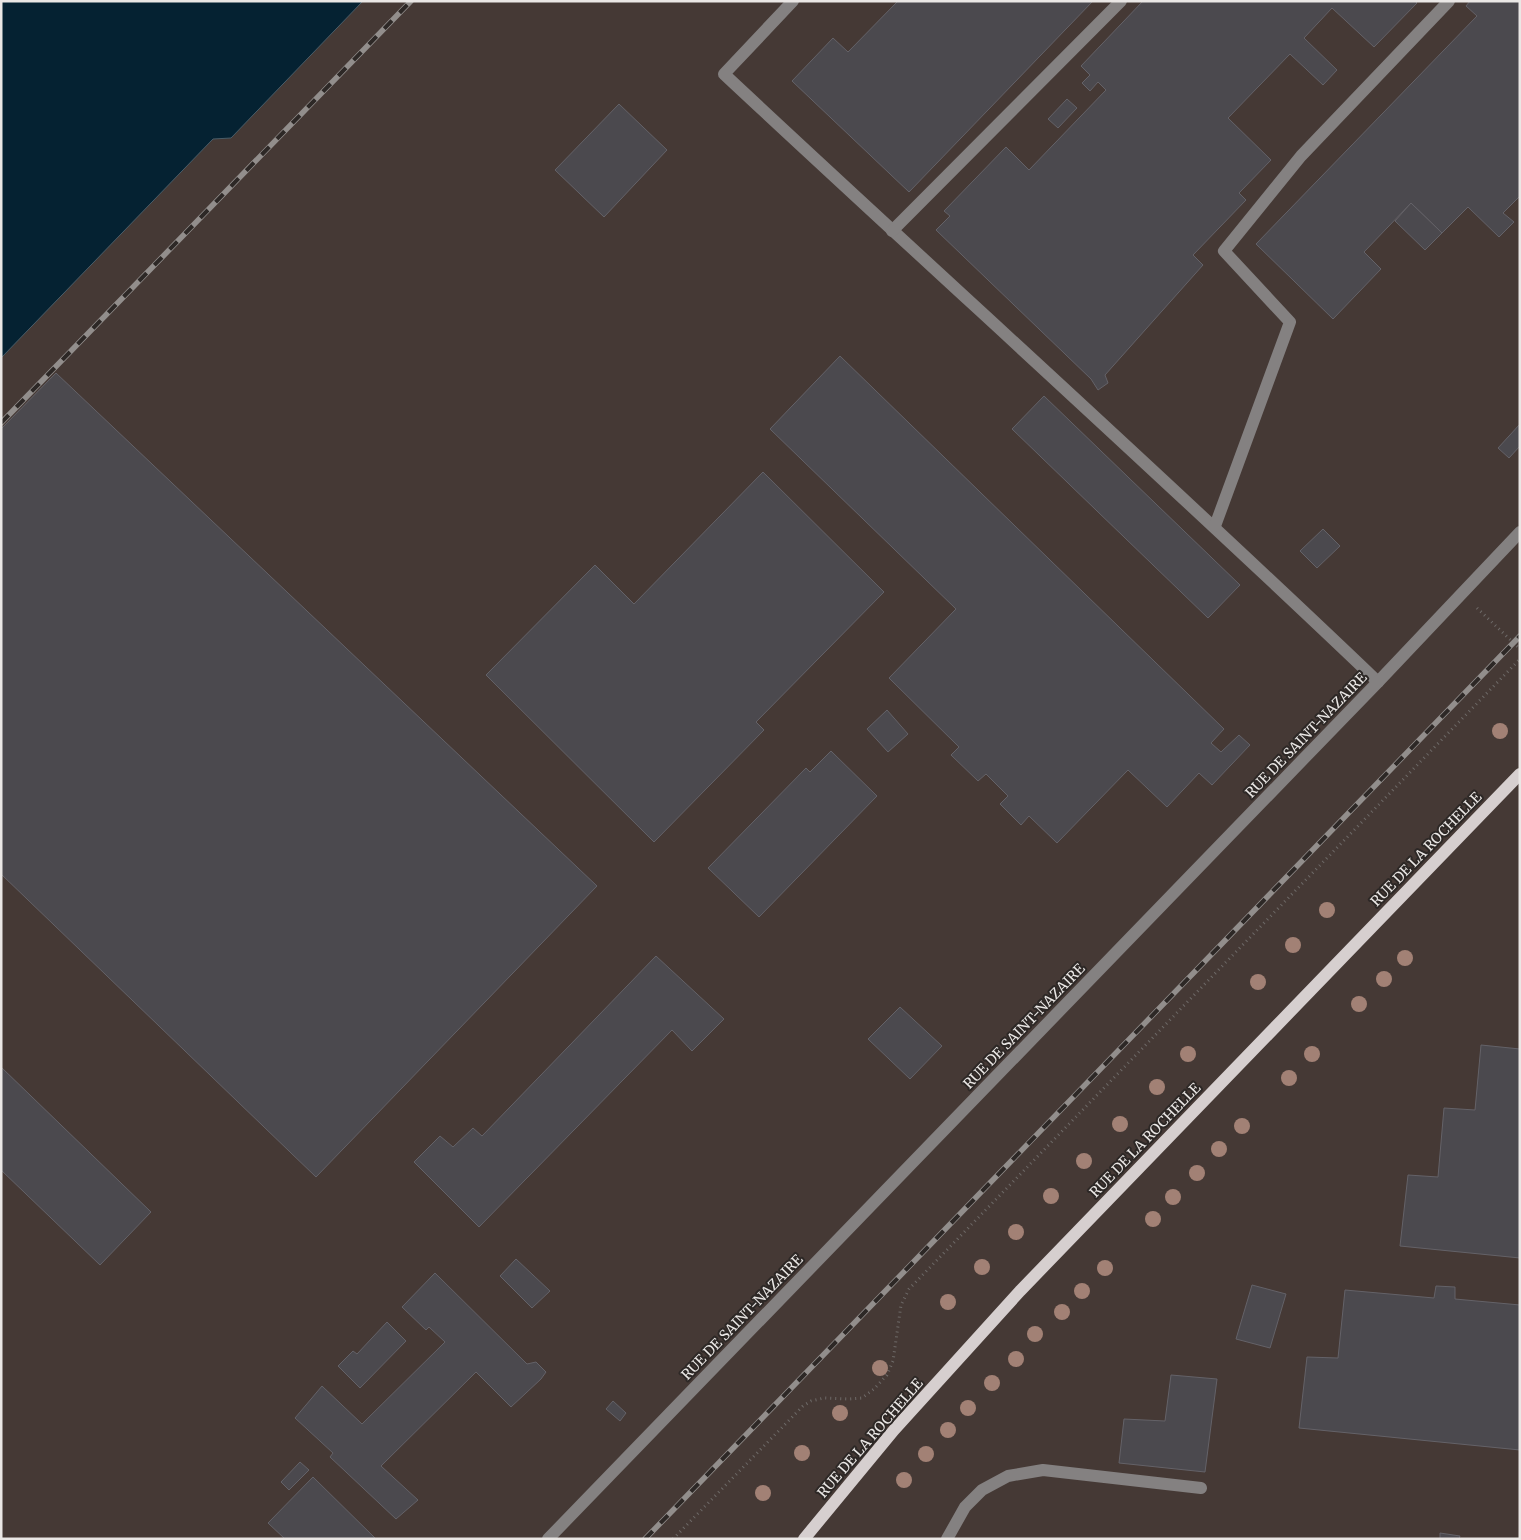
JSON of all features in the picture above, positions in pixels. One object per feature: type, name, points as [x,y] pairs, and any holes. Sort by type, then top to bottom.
[{"type":"main road","name":"RUE DE LA ROCHELLE","points":[[804,1539],[894,1430],[1020,1291],[1520,774]]},
{"type":"street","points":[[793,1],[724,74],[892,231],[1215,526],[1378,682]]},
{"type":"street","points":[[892,231],[1121,1]]},
{"type":"street","points":[[1215,526],[1290,322],[1224,251],[1301,156],[1449,1]]},
{"type":"street","name":"RUE DE SAINT-NAZAIRE","points":[[548,1539],[1378,682],[1520,532]]},
{"type":"street","points":[[947,1539],[965,1507],[982,1490],[1008,1476],[1042,1470],[1201,1488]]},
{"type":"path","points":[[1462,594],[1520,649]]},
{"type":"path","points":[[673,1539],[804,1406],[812,1401],[824,1398],[849,1400],[862,1398],[887,1375],[893,1361],[901,1305],[909,1289],[1520,659]]},
{"type":"shaded area","points":[[1,1],[1520,1],[1520,1539],[1,1539]]},
{"type":"water","points":[[1,1],[363,1],[231,138],[213,139],[1,358]]},
{"type":"building","points":[[898,1],[1093,1],[909,192],[792,81],[833,38],[848,52]]},
{"type":"building","points":[[1143,1],[1415,1],[1417,3],[1374,47],[1332,8],[1304,38],[1337,70],[1323,85],[1290,54],[1228,118],[1271,160],[1239,193],[1246,200],[1193,255],[1203,265],[1105,375],[1108,383],[1098,390],[1091,379],[936,230],[950,216],[944,211],[1006,147],[1029,170],[1106,90],[1098,82],[1090,91],[1082,83],[1090,75],[1081,66]]},
{"type":"building","points":[[1470,1],[1520,1],[1520,196],[1503,213],[1514,222],[1499,237],[1468,207],[1442,233],[1411,203],[1364,252],[1381,269],[1333,319],[1256,244],[1477,16],[1466,6]]},
{"type":"building","points":[[1067,99],[1077,108],[1058,128],[1048,119]]},
{"type":"building","points":[[619,104],[667,150],[604,217],[555,170]]},
{"type":"building","points":[[1411,203],[1442,233],[1425,250],[1395,221]]},
{"type":"building","points":[[840,356],[1224,729],[1211,743],[1221,752],[1239,735],[1250,745],[1212,785],[1199,773],[1167,807],[1128,770],[1057,843],[1029,816],[1021,825],[1000,804],[1008,796],[986,774],[978,781],[951,755],[959,747],[889,678],[956,609],[770,429]]},
{"type":"building","points":[[56,373],[597,886],[316,1177],[1,874],[1,429]]},
{"type":"building","points":[[1044,396],[1240,585],[1208,618],[1012,429]]},
{"type":"building","points":[[1520,424],[1520,446],[1509,458],[1498,448]]},
{"type":"building","points":[[763,472],[884,592],[756,722],[764,730],[654,842],[486,675],[595,565],[634,604]]},
{"type":"building","points":[[1323,529],[1340,546],[1317,568],[1300,551]]},
{"type":"building","points":[[887,710],[908,734],[888,752],[867,729]]},
{"type":"building","points":[[831,751],[877,796],[759,917],[708,868],[806,768],[810,772]]},
{"type":"building","points":[[656,956],[724,1019],[692,1051],[672,1030],[479,1227],[414,1162],[440,1136],[453,1147],[473,1128],[482,1136]]},
{"type":"building","points":[[900,1007],[942,1046],[910,1079],[868,1039]]},
{"type":"building","points":[[1481,1045],[1520,1049],[1520,1258],[1400,1246],[1408,1175],[1438,1177],[1444,1108],[1475,1110]]},
{"type":"building","points":[[1,1067],[151,1212],[100,1265],[1,1170]]},
{"type":"building","points":[[516,1259],[550,1291],[532,1308],[500,1276]]},
{"type":"building","points":[[435,1273],[527,1364],[536,1362],[546,1372],[511,1407],[476,1372],[381,1466],[418,1500],[396,1519],[330,1457],[333,1453],[295,1418],[322,1386],[362,1424],[445,1342],[429,1327],[426,1330],[402,1307]]},
{"type":"building","points":[[1252,1285],[1286,1294],[1270,1348],[1236,1339]]},
{"type":"building","points":[[1436,1286],[1455,1287],[1455,1299],[1520,1305],[1520,1450],[1299,1428],[1307,1357],[1338,1358],[1345,1290],[1434,1298]]},
{"type":"building","points":[[387,1322],[406,1341],[360,1388],[338,1366],[353,1351],[357,1354]]},
{"type":"building","points":[[1171,1375],[1217,1379],[1205,1472],[1119,1463],[1124,1419],[1165,1421]]},
{"type":"building","points":[[613,1401],[626,1413],[620,1421],[606,1409]]},
{"type":"building","points":[[300,1462],[309,1470],[289,1490],[281,1482]]},
{"type":"building","points":[[313,1477],[376,1539],[285,1539],[268,1523]]},
{"type":"building","points":[[1440,1533],[1460,1536],[1459,1539],[1440,1539]]},
{"type":"railway","points":[[1,423],[411,1]]},
{"type":"railway","points":[[645,1539],[1520,636]]}]
